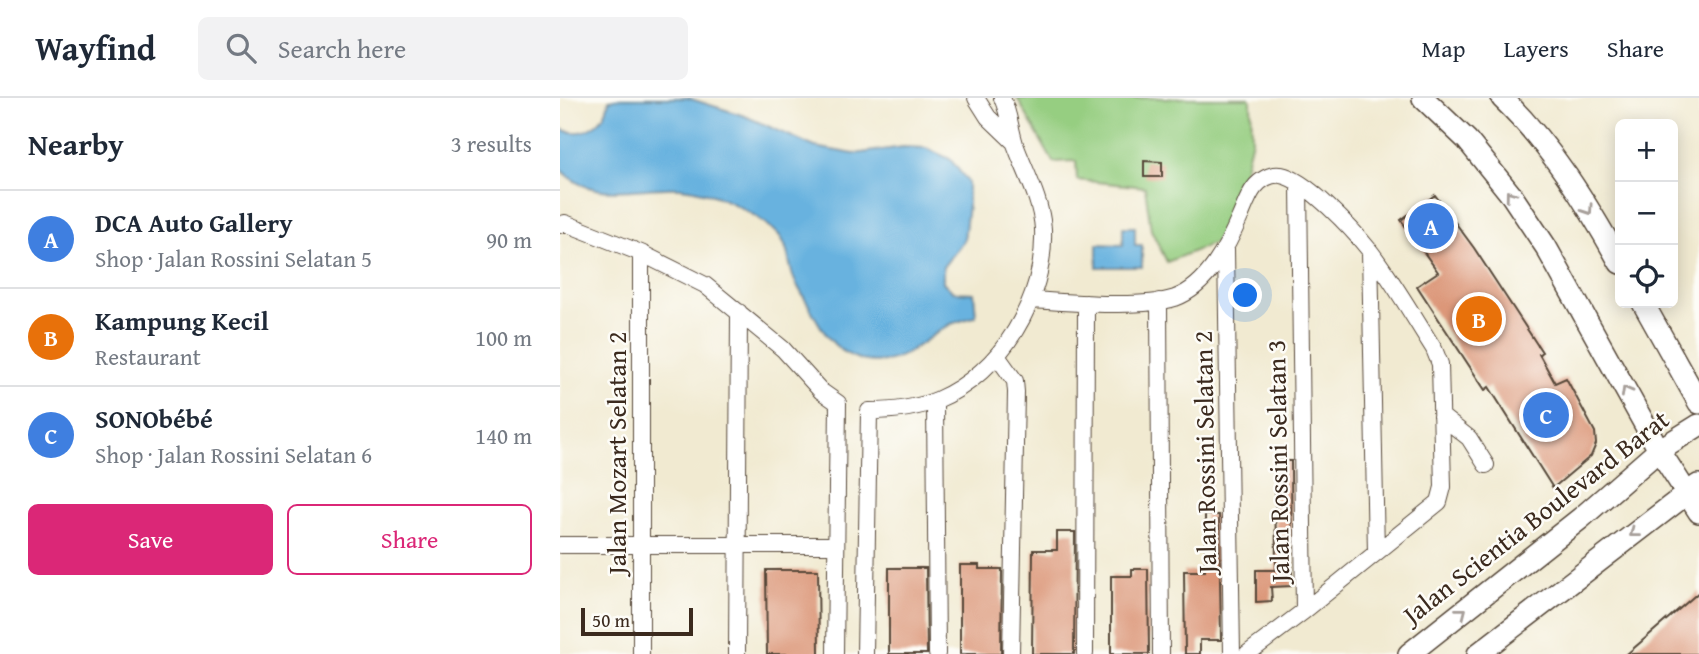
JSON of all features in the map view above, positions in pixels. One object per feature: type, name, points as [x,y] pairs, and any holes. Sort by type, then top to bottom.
[{"type":"street","points":[[976,98],[988,117],[1014,142]]},
{"type":"street","points":[[865,654],[869,411],[909,408],[935,401],[963,387],[997,356],[1031,300],[1043,249],[1041,213],[1014,142],[1008,110],[1002,98]]},
{"type":"street","points":[[1423,98],[1467,140],[1512,195],[1546,247],[1659,450],[1693,488],[1699,512]]},
{"type":"street","points":[[1430,98],[1442,98]]},
{"type":"street","points":[[1502,98],[1562,171],[1601,228],[1615,254]]},
{"type":"street","points":[[1031,300],[1086,303],[1158,301],[1177,297],[1198,284],[1226,249],[1253,189],[1259,182],[1268,177],[1282,175],[1299,184],[1336,213],[1370,251],[1439,356],[1443,487],[1439,502],[1247,654]]},
{"type":"street","name":"Jalan Rossini Selatan 3","points":[[1299,184],[1304,611]]},
{"type":"street","points":[[560,225],[565,223],[641,253],[705,285],[783,349],[821,391],[838,403],[835,654]]},
{"type":"street","name":"Jalan Rossini Selatan 2","points":[[1226,249],[1233,654]]},
{"type":"street","points":[[1370,251],[1376,553]]},
{"type":"street","name":"Jalan Mozart Selatan 2","points":[[641,253],[641,654]]},
{"type":"street","points":[[1158,301],[1161,654]]},
{"type":"street","points":[[1085,654],[1086,303]]},
{"type":"street","points":[[1646,308],[1699,403]]},
{"type":"street","points":[[737,654],[739,312]]},
{"type":"street","points":[[997,356],[1015,381],[1016,392],[1010,654]]},
{"type":"street","points":[[935,401],[937,654]]},
{"type":"street","points":[[1441,416],[1469,438],[1486,465]]},
{"type":"street","name":"Jalan Scientia Boulevard Barat","points":[[1409,654],[1581,518],[1659,450],[1699,425]]},
{"type":"street","points":[[1478,654],[1693,488]]},
{"type":"street","points":[[560,546],[836,545]]},
{"type":"green space","points":[[1017,98],[1249,98],[1252,140],[1232,219],[1217,242],[1167,262],[1151,230],[1145,187],[1077,180],[1076,161],[1053,162]]},
{"type":"water","points":[[688,98],[745,116],[815,147],[854,154],[903,147],[926,148],[950,159],[968,182],[968,205],[964,240],[943,267],[943,282],[953,292],[974,293],[976,316],[951,324],[896,358],[871,362],[847,354],[827,336],[817,320],[794,279],[780,236],[755,216],[719,197],[694,190],[665,188],[618,191],[587,187],[560,169],[560,129],[569,132],[585,131],[603,116],[609,100]]},
{"type":"water","points":[[1123,227],[1135,227],[1135,245],[1142,245],[1142,267],[1097,267],[1097,244],[1123,245]]},
{"type":"building","points":[[1144,161],[1162,162],[1162,177],[1144,177]]},
{"type":"building","points":[[1435,195],[1474,248],[1542,352],[1539,354],[1555,383],[1566,378],[1595,432],[1596,444],[1591,456],[1553,488],[1489,387],[1485,390],[1417,286],[1438,272],[1401,220]]},
{"type":"building","points":[[1275,461],[1291,461],[1292,586],[1271,587],[1272,601],[1256,602],[1256,570],[1276,570]]},
{"type":"building","points":[[1205,515],[1219,515],[1221,640],[1200,640],[1200,654],[1185,654],[1184,571],[1205,571]]},
{"type":"building","points":[[1057,532],[1075,532],[1074,654],[1032,654],[1033,550],[1057,550]]},
{"type":"building","points":[[960,565],[979,565],[979,569],[1002,569],[1001,654],[960,654]]},
{"type":"building","points":[[889,568],[926,568],[927,654],[889,654]]},
{"type":"building","points":[[1132,569],[1148,569],[1149,654],[1111,654],[1111,576],[1132,576]]},
{"type":"building","points":[[766,570],[818,570],[819,654],[767,654]]},
{"type":"building","points":[[1699,592],[1699,654],[1627,654]]},
{"type":"place","name":"DCA Auto Gallery","points":[[1431,226]]},
{"type":"place","name":"Kampung Kecil","points":[[1479,319]]},
{"type":"place","name":"SONObébé","points":[[1546,415]]}]
